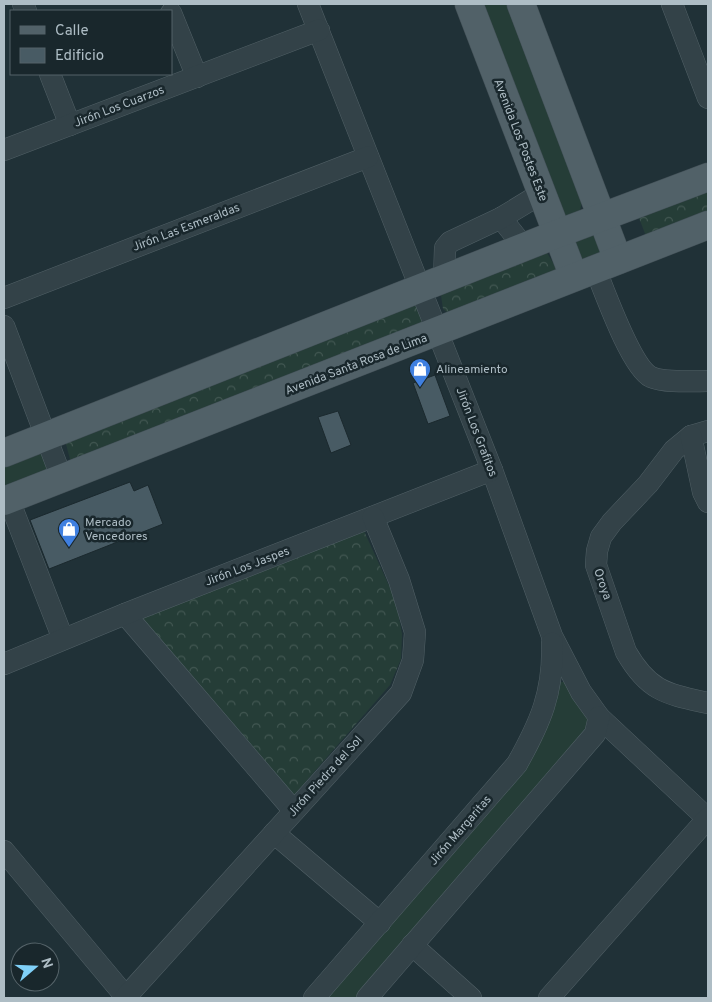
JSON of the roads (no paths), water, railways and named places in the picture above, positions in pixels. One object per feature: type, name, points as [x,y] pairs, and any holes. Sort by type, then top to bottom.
[{"type":"main road","name":"Avenida Los Postes Este","points":[[469,4],[557,234],[595,268]]},
{"type":"main road","points":[[521,4],[602,216],[595,268]]},
{"type":"main road","points":[[4,453],[602,216],[708,177]]},
{"type":"main road","name":"Avenida Santa Rosa de Lima","points":[[6,501],[708,225]]},
{"type":"street","name":"Jirón Los Grafitos","points":[[308,4],[368,157],[432,284],[437,332],[492,470],[552,636],[581,692],[599,718],[708,819]]},
{"type":"street","points":[[672,4],[708,98]]},
{"type":"street","points":[[172,14],[197,77]]},
{"type":"street","name":"Jirón Los Cuarzos","points":[[4,150],[319,30]]},
{"type":"street","points":[[50,75],[70,125]]},
{"type":"street","name":"Jirón Las Esmeraldas","points":[[4,298],[368,157]]},
{"type":"street","points":[[432,284],[445,248],[450,242],[501,218],[542,193]]},
{"type":"street","points":[[501,218],[524,247]]},
{"type":"street","points":[[595,268],[614,317],[638,362],[650,377],[679,381],[708,381]]},
{"type":"street","points":[[4,326],[62,479]]},
{"type":"street","points":[[700,434],[707,495]]},
{"type":"street","name":"Oroya","points":[[700,434],[674,450],[648,484],[612,522],[601,537],[596,565],[626,652],[634,664],[655,687],[666,694],[708,703]]},
{"type":"street","name":"Jirón Los Jaspes","points":[[4,664],[125,614],[492,470]]},
{"type":"street","points":[[6,501],[64,639]]},
{"type":"street","name":"Jirón Piedra del Sol","points":[[126,998],[401,692],[413,660],[415,632],[399,580],[373,516]]},
{"type":"street","points":[[125,614],[294,811]]},
{"type":"street","name":"Jirón Margaritas","points":[[314,998],[517,764],[540,720],[548,697],[553,670],[552,636]]},
{"type":"street","points":[[367,998],[595,734],[599,718]]},
{"type":"street","points":[[549,998],[708,819]]},
{"type":"street","points":[[274,833],[380,923]]},
{"type":"street","points":[[4,851],[126,998]]},
{"type":"street","points":[[412,945],[471,998]]},
{"type":"place","name":"Alineamiento","points":[[420,388]]},
{"type":"place","name":"Mercado Vencedores","points":[[69,548]]}]
